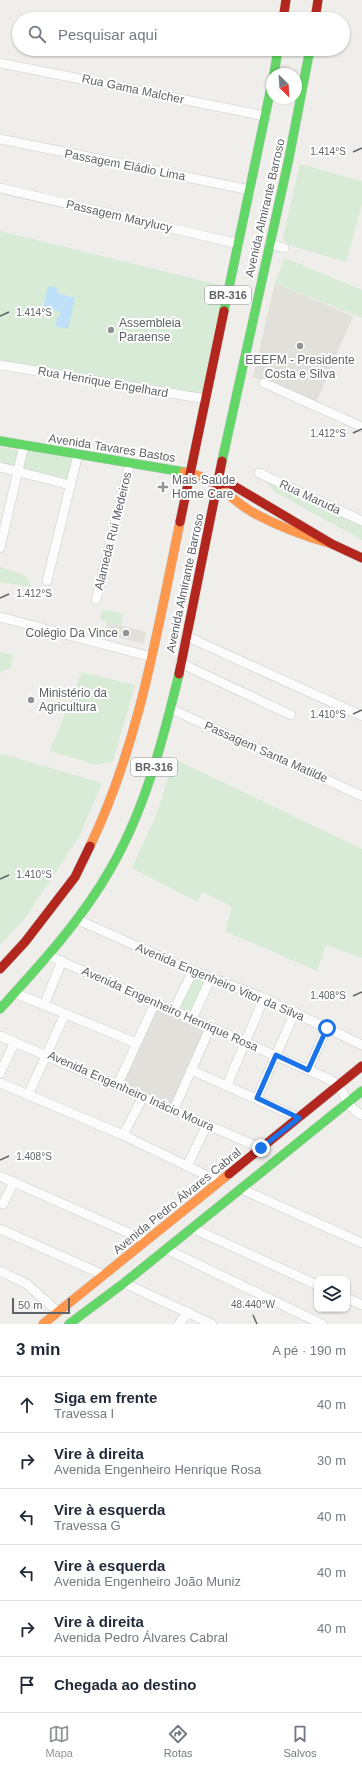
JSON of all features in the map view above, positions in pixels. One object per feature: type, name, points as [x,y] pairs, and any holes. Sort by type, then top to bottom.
[{"type":"main road","points":[[284,12],[286,0]]},
{"type":"main road","points":[[316,12],[318,0]]},
{"type":"main road","points":[[275,68],[277,56]]},
{"type":"main road","name":"Avenida Almirante Barroso","points":[[0,1009],[49,956],[78,920],[110,871],[146,793],[171,709],[217,484],[297,122],[309,56]]},
{"type":"main road","name":"Avenida Almirante Barroso","points":[[0,969],[25,942],[75,877],[92,842],[119,778],[138,714],[152,657],[268,104]]},
{"type":"main road","name":"Avenida Tavares Bastos","points":[[0,441],[190,473],[204,477],[217,484],[227,496],[247,509],[310,538],[332,544]]},
{"type":"main road","name":"Avenida Tavares Bastos","points":[[217,484],[229,483],[332,544],[362,558]]},
{"type":"main road","name":"Avenida Pedro Álvares Cabral","points":[[43,1324],[362,1066]]},
{"type":"main road","points":[[69,1324],[124,1283],[362,1091]]},
{"type":"street","name":"Rua Gama Malcher","points":[[0,62],[265,116]]},
{"type":"street","name":"Passagem Eládio Lima","points":[[0,139],[250,190]]},
{"type":"street","name":"Passagem Marylucy","points":[[0,188],[239,244]]},
{"type":"street","points":[[269,244],[284,248]]},
{"type":"street","name":"Rua Henrique Engelhard","points":[[0,365],[206,399]]},
{"type":"street","points":[[264,382],[362,427]]},
{"type":"street","points":[[0,548],[24,445]]},
{"type":"street","points":[[47,581],[78,454]]},
{"type":"street","name":"Alameda Rui Medeiros","points":[[96,600],[130,463]]},
{"type":"street","points":[[0,468],[18,471],[70,485]]},
{"type":"street","name":"Rua Maruda","points":[[259,473],[362,521]]},
{"type":"street","points":[[0,617],[152,657]]},
{"type":"street","points":[[186,636],[362,716]]},
{"type":"street","points":[[180,663],[291,715]]},
{"type":"street","name":"Passagem Santa Matilde","points":[[171,709],[362,796]]},
{"type":"street","name":"Avenida Engenheiro Vitor da Silva","points":[[78,920],[193,971],[264,998],[362,1045]]},
{"type":"street","name":"Avenida Engenheiro Henrique Rosa","points":[[49,956],[210,1028],[276,1055],[338,1086]]},
{"type":"street","points":[[44,1005],[62,962]]},
{"type":"street","points":[[173,1011],[193,971]]},
{"type":"street","points":[[192,1019],[211,978]]},
{"type":"street","points":[[14,993],[136,1043]]},
{"type":"street","points":[[228,1085],[264,998]]},
{"type":"street","points":[[117,1086],[155,1003]]},
{"type":"street","points":[[257,1098],[295,1012]]},
{"type":"street","points":[[28,1095],[65,1014]]},
{"type":"street","points":[[174,1109],[210,1028]]},
{"type":"street","points":[[308,1070],[327,1028]]},
{"type":"street","name":"Avenida Engenheiro Inácio Moura","points":[[0,1036],[47,1054],[261,1148]]},
{"type":"street","points":[[0,1073],[15,1042]]},
{"type":"street","points":[[191,1070],[228,1085],[299,1118]]},
{"type":"street","points":[[0,1082],[123,1136],[220,1182]]},
{"type":"street","points":[[338,1086],[347,1103],[353,1110],[362,1115]]},
{"type":"street","points":[[123,1136],[143,1097]]},
{"type":"street","points":[[187,1166],[207,1125]]},
{"type":"street","points":[[0,1176],[147,1240]]},
{"type":"street","points":[[3,1204],[14,1182]]},
{"type":"street","points":[[241,1189],[362,1242]]},
{"type":"street","points":[[192,1228],[314,1283]]},
{"type":"street","points":[[0,1229],[104,1275]]},
{"type":"street","points":[[166,1249],[322,1324]]},
{"type":"street","points":[[0,1271],[27,1284],[58,1312]]},
{"type":"street","points":[[124,1283],[212,1324]]},
{"type":"street","points":[[350,1299],[362,1305]]},
{"type":"street","points":[[179,1324],[188,1312]]},
{"type":"shaded area","name":"EEEFM - Presidente Costa e Silva","points":[[275,283],[353,316],[316,403],[253,377]]},
{"type":"shaded area","name":"Colégio Da Vince","points":[[108,622],[146,632],[144,644],[105,634]]},
{"type":"shaded area","points":[[156,1008],[207,1029],[172,1106],[122,1084]]},
{"type":"green space","points":[[300,164],[362,181],[362,205],[346,262],[289,245],[283,238]]},
{"type":"green space","name":"Assembleia Paraense","points":[[0,231],[232,288],[207,399],[0,364]]},
{"type":"green space","points":[[285,258],[362,290],[362,318],[275,283]]},
{"type":"green space","points":[[0,447],[19,451],[14,470],[0,466]]},
{"type":"green space","points":[[27,450],[73,459],[67,482],[21,471]]},
{"type":"green space","points":[[260,475],[362,524],[362,540],[275,492]]},
{"type":"green space","points":[[0,567],[26,576],[31,587],[0,582]]},
{"type":"green space","points":[[103,609],[123,614],[121,625],[100,620]]},
{"type":"green space","points":[[0,652],[14,655],[10,668],[0,673]]},
{"type":"green space","points":[[82,672],[135,685],[113,761],[96,765],[50,751]]},
{"type":"green space","points":[[0,753],[102,783],[79,837],[25,918],[0,945]]},
{"type":"green space","points":[[174,759],[362,849],[362,958],[326,945],[317,971],[225,931],[232,907],[203,892],[197,902],[132,868],[156,816]]},
{"type":"green space","points":[[193,977],[205,982],[191,1015],[177,1010]]},
{"type":"water","points":[[48,286],[58,288],[57,293],[75,298],[68,329],[55,326],[57,318],[61,312],[43,308]]},
{"type":"traffic: fast","points":[[275,68],[277,56]]},
{"type":"traffic: fast","points":[[222,461],[289,158],[309,56]]},
{"type":"traffic: fast","points":[[224,311],[268,104]]},
{"type":"traffic: fast","points":[[0,441],[184,472]]},
{"type":"traffic: fast","points":[[0,1009],[59,942],[87,906],[111,868],[134,822],[152,774],[179,674]]},
{"type":"traffic: fast","points":[[69,1324],[124,1283],[362,1091]]},
{"type":"traffic: slow","points":[[184,472],[196,475],[213,483],[243,506],[271,522],[332,544]]},
{"type":"traffic: slow","points":[[90,846],[122,768],[134,728],[145,687],[180,522]]},
{"type":"traffic: slow","points":[[43,1324],[229,1174]]},
{"type":"traffic: jam","points":[[284,12],[286,0]]},
{"type":"traffic: jam","points":[[316,12],[318,0]]},
{"type":"traffic: jam","points":[[180,522],[224,311]]},
{"type":"traffic: jam","points":[[179,674],[222,461]]},
{"type":"traffic: jam","points":[[217,484],[229,483],[332,544],[362,558]]},
{"type":"traffic: jam","points":[[0,969],[25,942],[75,877],[90,846]]},
{"type":"traffic: jam","points":[[229,1174],[362,1066]]},
{"type":"place","name":"Assembleia Paraense","points":[[111,330]]},
{"type":"place","name":"EEEFM - Presidente Costa e Silva","points":[[300,346]]},
{"type":"place","name":"Mais Saúde Home Care","points":[[163,487]]},
{"type":"place","name":"Colégio Da Vince","points":[[126,633]]},
{"type":"place","name":"Ministério da Agricultura","points":[[31,700]]},
{"type":"route","points":[[261,1148],[299,1118],[257,1098],[276,1055],[308,1070],[327,1028]]}]
